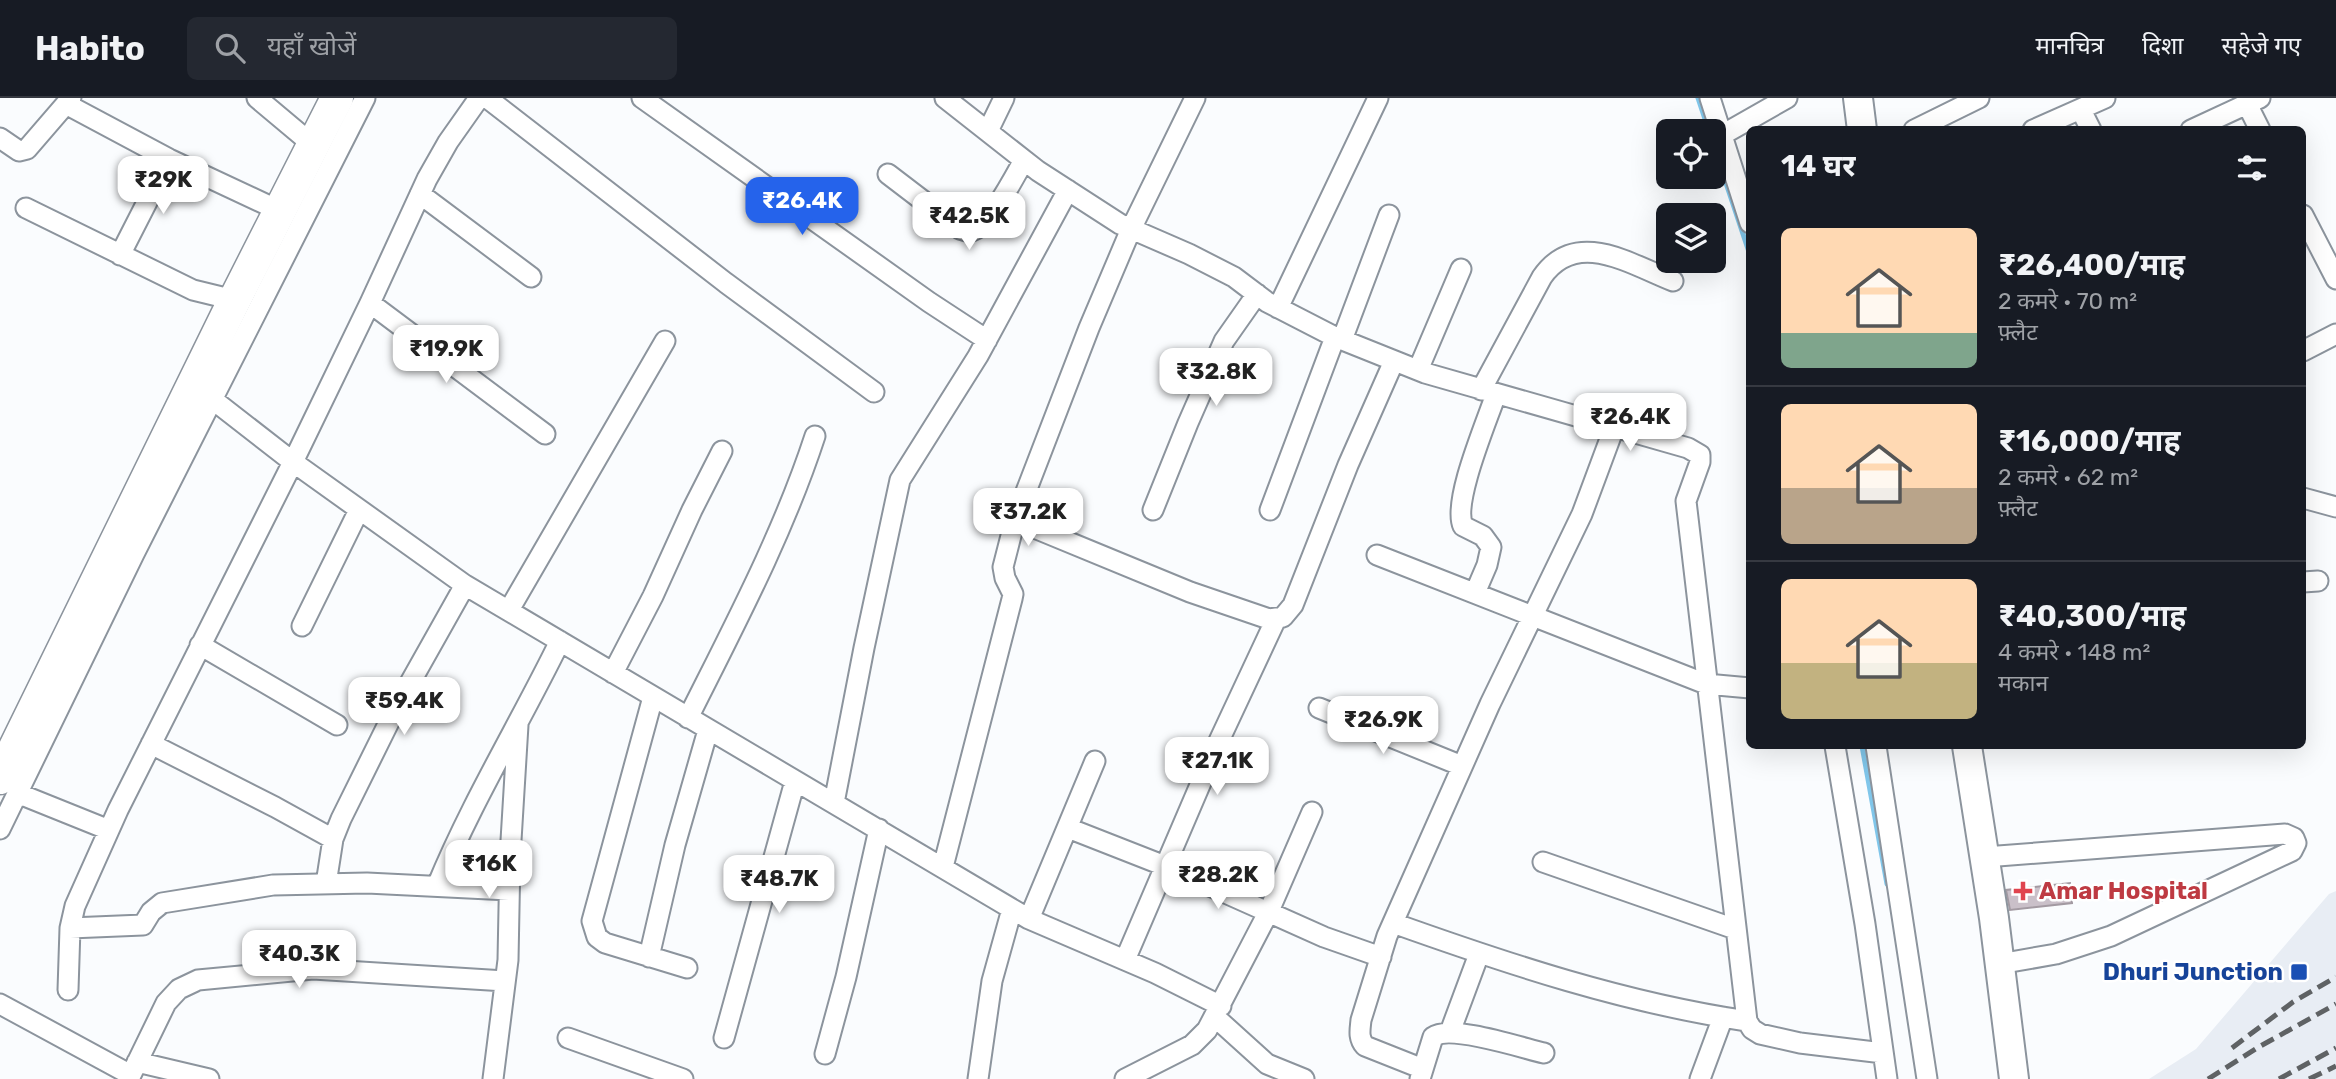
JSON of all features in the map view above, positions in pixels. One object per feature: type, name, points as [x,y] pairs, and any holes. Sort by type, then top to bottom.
[{"type":"main road","points":[[9,785],[232,304],[337,98]]},
{"type":"street","points":[[257,98],[313,145]]},
{"type":"street","points":[[0,829],[9,785],[134,554],[365,98]]},
{"type":"street","points":[[68,990],[70,928],[80,892],[200,645],[293,462],[420,194],[448,142],[479,98]]},
{"type":"street","points":[[487,98],[726,283],[874,392]]},
{"type":"street","points":[[642,98],[918,295],[987,340]]},
{"type":"street","points":[[945,98],[1024,160],[1119,224],[1234,277],[1278,308],[1339,339],[1418,370],[1688,448],[1700,455],[1686,501],[1747,1021],[1752,1029],[1760,1034],[1800,1043],[1883,1054]]},
{"type":"street","points":[[988,131],[1004,98]]},
{"type":"street","points":[[1278,308],[1378,98]]},
{"type":"street","points":[[1710,98],[1717,119]]},
{"type":"street","points":[[1726,133],[1787,98]]},
{"type":"street","points":[[1858,98],[1862,126]]},
{"type":"street","points":[[1922,126],[1979,98]]},
{"type":"street","points":[[2043,126],[2105,98]]},
{"type":"street","points":[[943,867],[1012,599],[1013,594],[1003,567],[1015,520],[1089,328],[1131,229],[1194,99]]},
{"type":"street","points":[[0,138],[19,151],[27,149],[69,101],[169,159],[280,211]]},
{"type":"street","points":[[2200,126],[2253,101],[2258,126]]},
{"type":"street","points":[[2081,110],[2089,126]]},
{"type":"street","points":[[1726,148],[1746,210]]},
{"type":"street","points":[[120,255],[169,159]]},
{"type":"street","points":[[888,174],[960,229],[970,232],[979,229],[988,219],[1024,160]]},
{"type":"street","points":[[834,803],[863,648],[900,480],[987,340],[1068,190]]},
{"type":"street","points":[[420,194],[531,277]]},
{"type":"street","points":[[26,208],[193,290],[232,304]]},
{"type":"street","points":[[1270,510],[1389,215]]},
{"type":"street","points":[[2306,221],[2336,279]]},
{"type":"street","points":[[1475,593],[1487,565],[1491,547],[1483,536],[1463,526],[1460,510],[1463,492],[1489,392],[1542,277],[1559,258],[1570,254],[1601,253],[1673,281]]},
{"type":"street","points":[[1418,370],[1461,269]]},
{"type":"street","points":[[1153,510],[1224,341],[1257,294]]},
{"type":"street","points":[[370,303],[545,434]]},
{"type":"street","points":[[2306,349],[2336,334]]},
{"type":"street","points":[[509,610],[665,341]]},
{"type":"street","points":[[1015,520],[1189,592],[1269,620],[1276,619],[1289,613],[1293,605],[1348,465],[1394,361]]},
{"type":"street","points":[[212,399],[293,462],[465,585],[1021,914],[1184,986],[1218,1011],[1267,1064],[1304,1079]]},
{"type":"street","points":[[1544,1054],[1497,1041],[1439,1032],[1433,1037],[1422,1074],[1361,1042],[1362,1020],[1393,923],[1462,766],[1582,514],[1614,428]]},
{"type":"street","points":[[688,718],[768,557],[815,436]]},
{"type":"street","points":[[613,673],[722,451]]},
{"type":"street","points":[[2306,499],[2336,507]]},
{"type":"street","points":[[302,626],[359,510]]},
{"type":"street","points":[[1377,555],[1706,684],[1746,688]]},
{"type":"street","points":[[326,884],[333,839],[341,818],[397,706],[465,585]]},
{"type":"street","points":[[1125,960],[1218,743],[1276,619]]},
{"type":"street","points":[[437,886],[458,836],[560,641]]},
{"type":"street","points":[[200,645],[337,725]]},
{"type":"street","points":[[653,697],[592,921],[597,937],[605,943],[687,968]]},
{"type":"street","points":[[1319,708],[1462,766]]},
{"type":"street","points":[[494,1079],[508,960],[518,725]]},
{"type":"street","points":[[649,957],[708,730]]},
{"type":"street","points":[[151,744],[333,839]]},
{"type":"street","points":[[1836,749],[1887,1079]]},
{"type":"street","points":[[1876,749],[1927,1079]]},
{"type":"street","points":[[1967,749],[1985,857],[2014,1079]]},
{"type":"street","points":[[978,1079],[992,981],[1021,914],[1068,828],[1096,761]]},
{"type":"street","points":[[724,1038],[795,781]]},
{"type":"street","points":[[9,785],[109,830]]},
{"type":"street","points":[[1125,1079],[1155,1072],[1202,1038],[1269,911],[1312,812]]},
{"type":"street","points":[[1068,828],[1166,866],[1324,937],[1381,957]]},
{"type":"street","points":[[825,1054],[846,977],[879,829]]},
{"type":"street","points":[[1985,857],[2285,834],[2294,838],[2296,843],[2292,851],[2111,936],[2056,954],[1999,964]]},
{"type":"street","points":[[1543,862],[1735,929]]},
{"type":"street","points":[[70,928],[143,925],[155,908],[170,901],[273,885],[437,886],[509,890]]},
{"type":"street","points":[[1393,923],[1479,954],[1624,997],[1692,1013],[1747,1021]]},
{"type":"street","points":[[1450,1032],[1479,954]]},
{"type":"street","points":[[132,1072],[166,1003],[179,989],[198,980],[313,969],[505,981]]},
{"type":"street","points":[[0,1004],[132,1072],[209,1079]]},
{"type":"street","points":[[1700,1079],[1723,1017]]},
{"type":"street","points":[[568,1038],[683,1079]]},
{"type":"shaded area","name":"Dhuri Junction","points":[[2336,891],[2336,1079],[2149,1079],[2196,1049],[2329,894]]},
{"type":"building","points":[[2070,883],[2072,903],[2010,910],[2006,890]]},
{"type":"waterway","points":[[1698,98],[1705,119]]},
{"type":"waterway","points":[[1726,183],[1746,243]]},
{"type":"waterway","points":[[1863,749],[1887,884]]},
{"type":"railway","points":[[2232,1048],[2293,1002],[2336,977]]},
{"type":"railway","points":[[2208,1079],[2336,1004]]},
{"type":"railway","points":[[2279,1079],[2336,1048]]},
{"type":"railway","points":[[2309,1079],[2336,1066]]},
{"type":"place","name":"Amar Hospital","points":[[2023,891]]},
{"type":"place","name":"Dhuri Junction","points":[[2299,972]]}]
